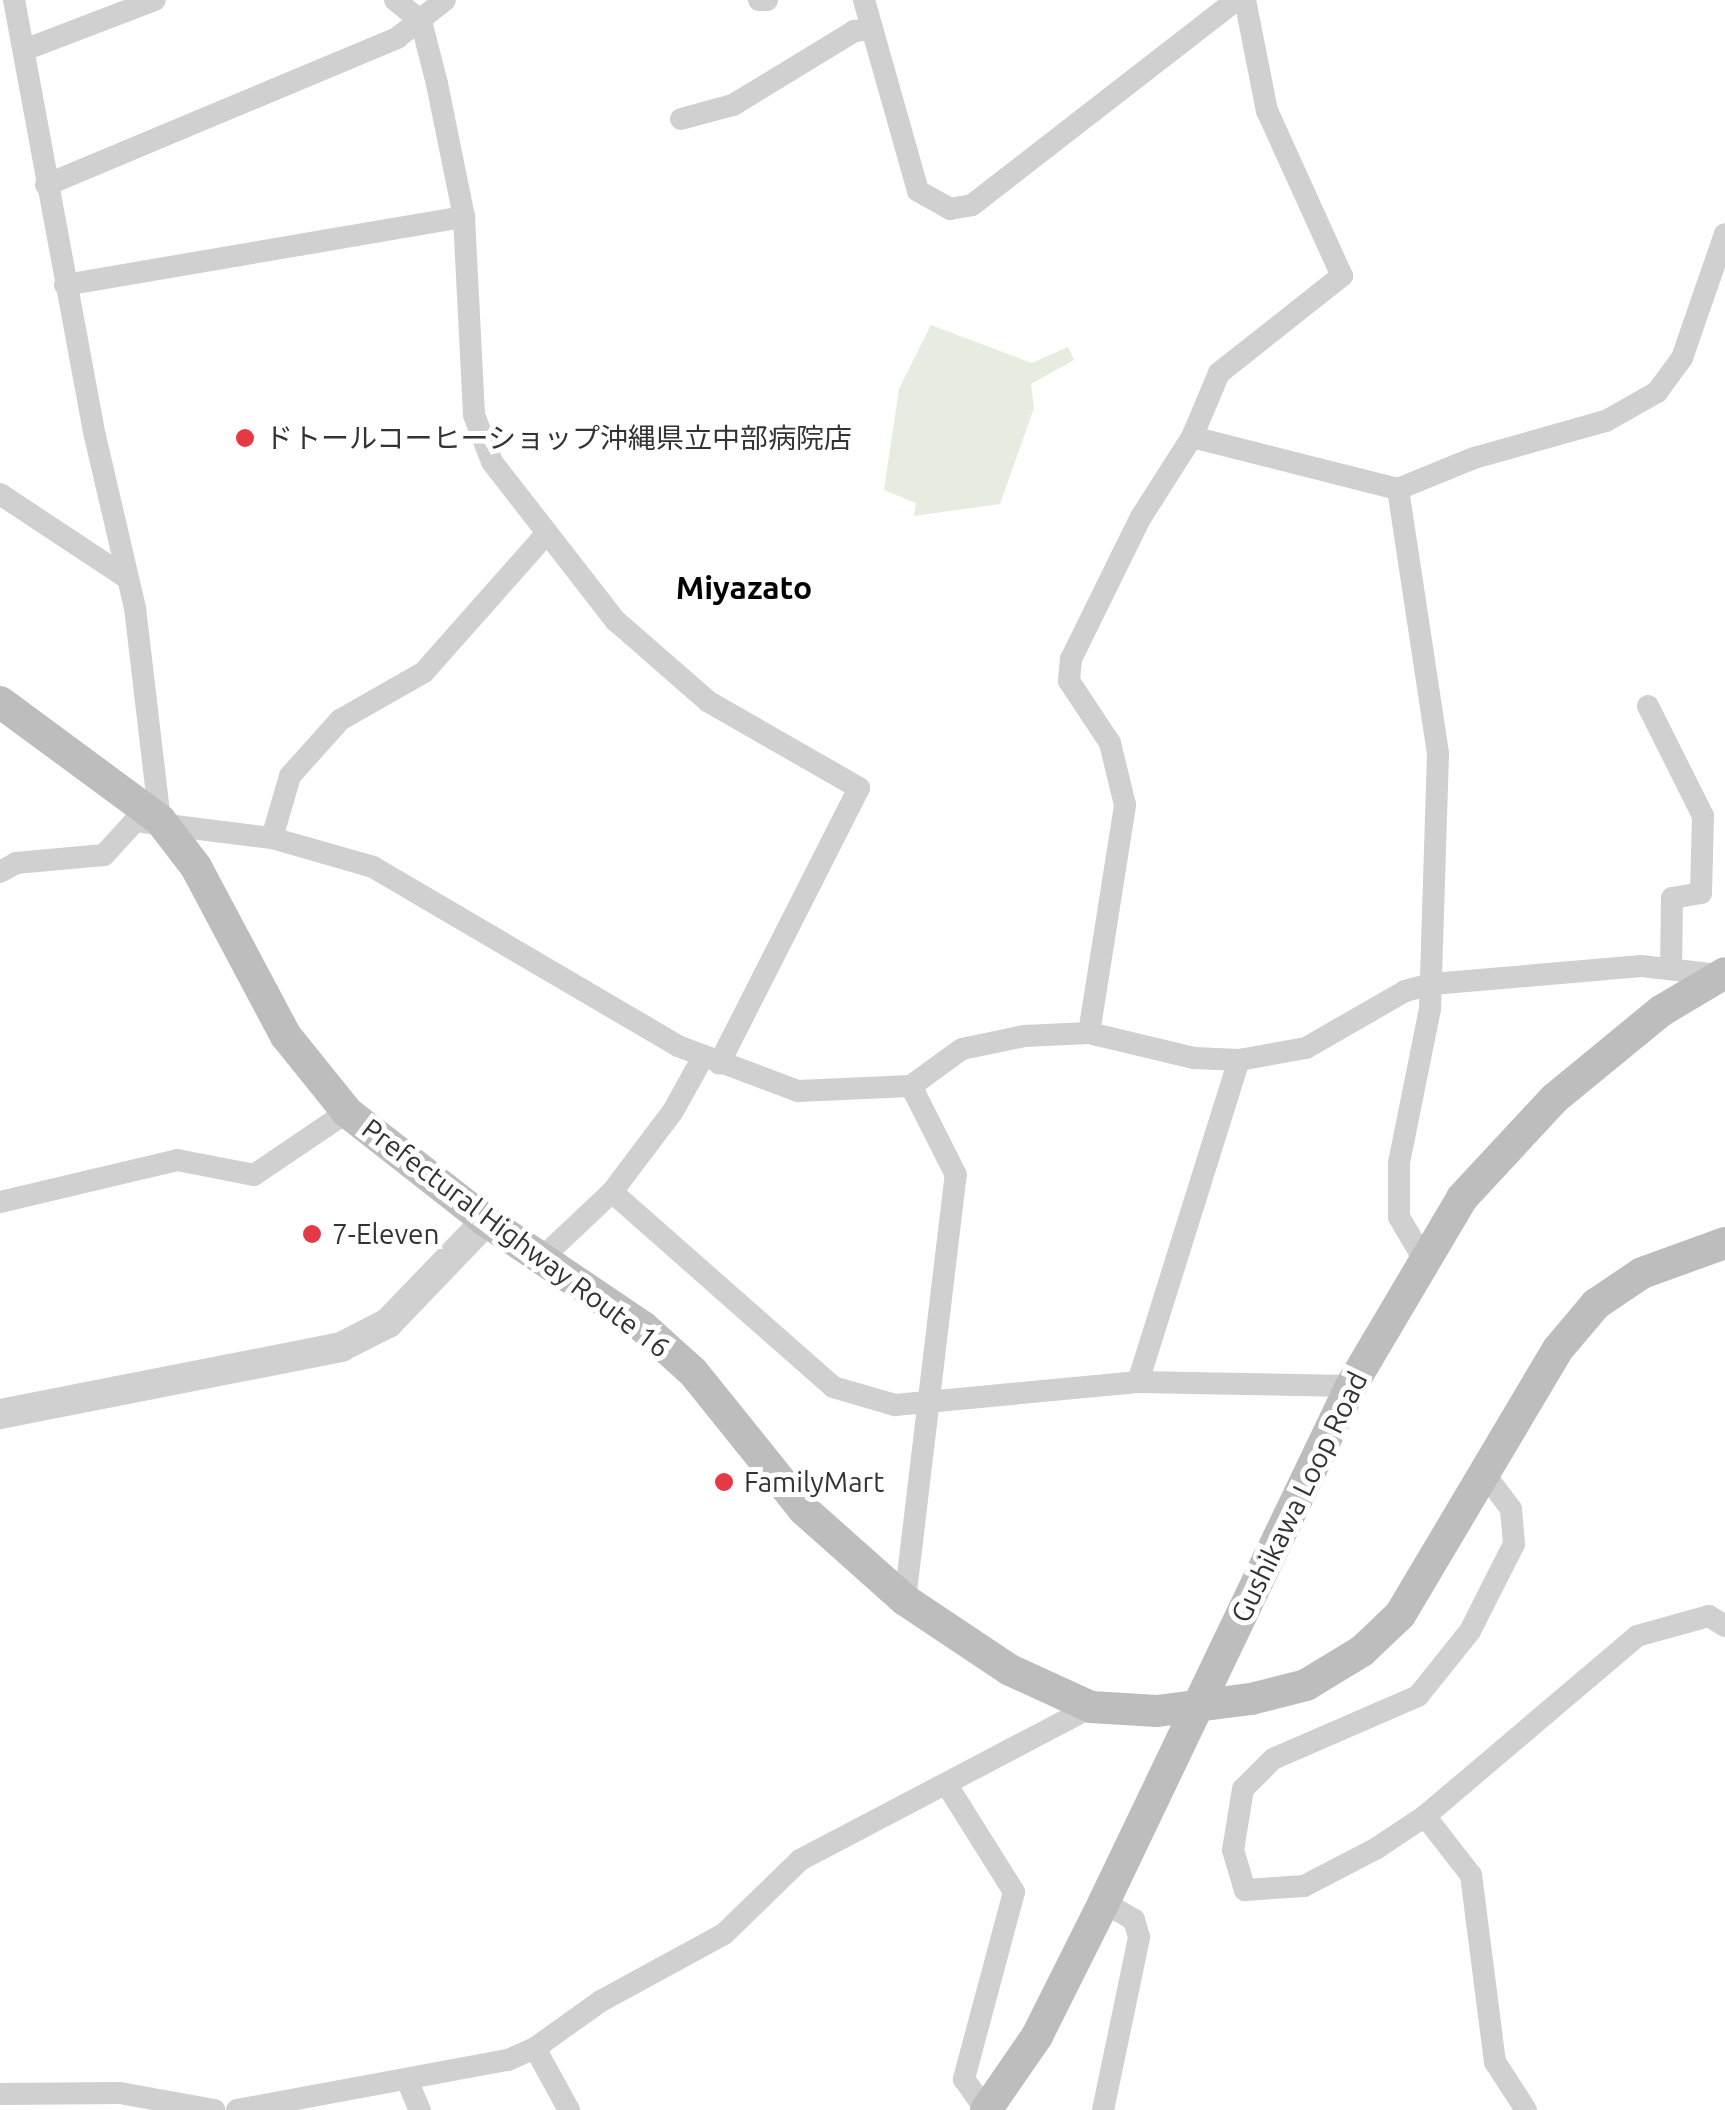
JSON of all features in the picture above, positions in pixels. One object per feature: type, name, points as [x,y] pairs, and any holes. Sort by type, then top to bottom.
[{"type":"main road","name":"Prefectural Highway Route 16","points":[[0,702],[160,820],[196,867],[286,1036],[348,1112],[486,1221],[643,1327],[693,1372],[804,1510],[906,1600],[1010,1670],[1091,1707],[1196,1707],[1306,1685],[1386,1632],[1558,1350],[1596,1304],[1642,1273],[1725,1243]]},
{"type":"main road","name":"Gushikawa Loop Road","points":[[986,2110],[1037,2036],[1351,1386],[1423,1258],[1462,1198],[1555,1098],[1661,1011],[1722,974]]},
{"type":"street","points":[[14,0],[65,285],[127,578],[160,820]]},
{"type":"street","points":[[24,50],[156,0]]},
{"type":"street","points":[[396,0],[421,21],[464,216],[474,415],[492,462],[616,621],[709,702],[859,788],[711,1060],[612,1192],[543,1257]]},
{"type":"street","points":[[46,185],[397,38],[445,0]]},
{"type":"street","points":[[759,0],[767,0]]},
{"type":"street","points":[[864,0],[918,191],[950,209],[972,205],[1236,0]]},
{"type":"street","points":[[1089,1033],[1126,805],[1110,743],[1069,681],[1072,659],[1141,518],[1192,437],[1219,373],[1342,276],[1266,111],[1245,0]]},
{"type":"street","points":[[682,118],[733,106],[854,31],[872,29]]},
{"type":"street","points":[[65,285],[464,216]]},
{"type":"street","points":[[1192,437],[1398,489],[1474,458],[1606,421],[1656,392],[1682,358],[1725,234]]},
{"type":"street","points":[[1398,489],[1438,754],[1432,984],[1399,1163],[1398,1217],[1423,1258]]},
{"type":"street","points":[[0,494],[127,578]]},
{"type":"street","points":[[272,838],[290,776],[340,720],[424,672],[547,533]]},
{"type":"street","points":[[1648,706],[1703,816],[1701,893],[1672,898],[1671,966]]},
{"type":"street","points":[[0,872],[16,862],[104,855],[134,821],[160,820],[272,838],[373,867],[711,1060],[798,1091],[911,1086],[962,1048],[1089,1033],[1194,1058],[1238,1060],[1306,1048],[1405,991],[1432,984],[1671,966],[1722,974]]},
{"type":"street","points":[[1138,1382],[1238,1060]]},
{"type":"street","points":[[906,1600],[956,1174],[911,1086]]},
{"type":"street","points":[[0,1202],[178,1160],[254,1175],[348,1112]]},
{"type":"street","points":[[612,1192],[833,1387],[895,1406],[1138,1382],[1351,1386]]},
{"type":"street","points":[[0,1414],[368,1336],[405,1308],[486,1221]]},
{"type":"street","points":[[1484,1473],[1511,1508],[1514,1544],[1470,1631],[1418,1696],[1273,1759],[1244,1789],[1233,1850],[1245,1890],[1304,1886],[1425,1816],[1637,1636],[1708,1616],[1725,1626]]},
{"type":"street","points":[[237,2110],[508,2060],[535,2048],[601,2001],[724,1934],[800,1860],[1091,1707]]},
{"type":"street","points":[[947,1785],[1014,1892],[964,2080],[986,2110]]},
{"type":"street","points":[[1425,1816],[1471,1875],[1495,2062],[1526,2110]]},
{"type":"street","points":[[1103,2110],[1139,1937],[1134,1920],[1104,1902]]},
{"type":"street","points":[[535,2048],[569,2110]]},
{"type":"street","points":[[407,2080],[420,2110]]},
{"type":"street","points":[[0,2094],[120,2092],[214,2110]]},
{"type":"shaded area","points":[[931,325],[1032,363],[1068,347],[1074,360],[1031,384],[1034,408],[1000,504],[914,516],[916,503],[884,490],[899,389]]},
{"type":"place","name":"ドトールコーヒーショップ沖縄県立中部病院店","points":[[245,438]]},
{"type":"place","name":"7-Eleven","points":[[312,1234]]},
{"type":"place","name":"FamilyMart","points":[[724,1482]]},
{"type":"district","name":"Miyazato","points":[[744,587]]}]
